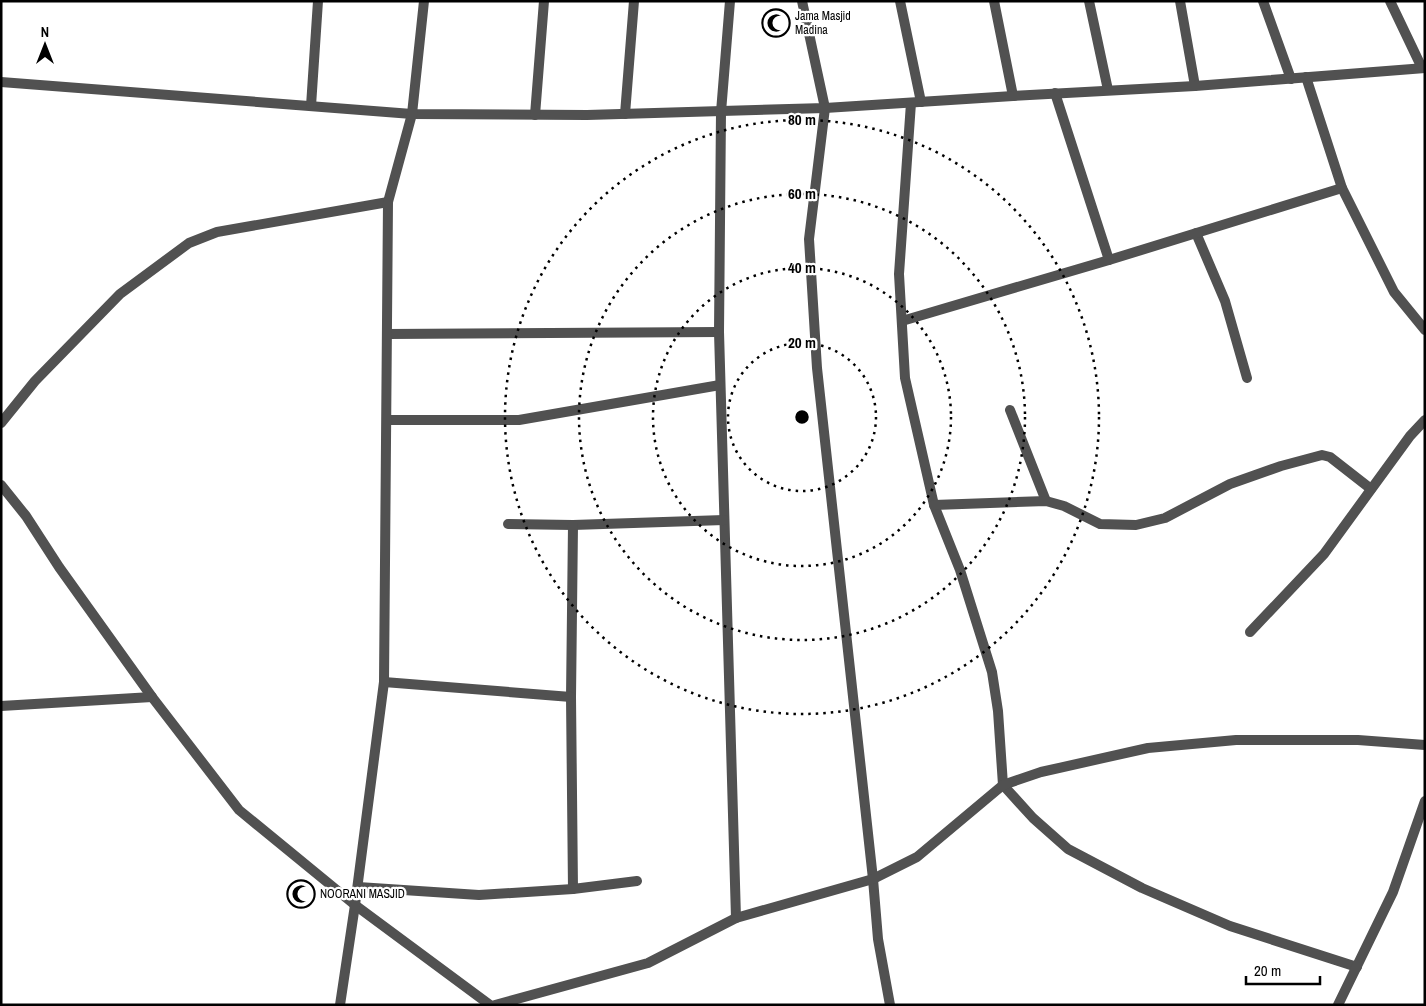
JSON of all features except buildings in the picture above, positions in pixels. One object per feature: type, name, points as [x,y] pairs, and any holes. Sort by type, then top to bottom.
[{"type":"street","points":[[311,106],[318,1]]},
{"type":"street","points":[[340,1005],[358,887],[384,682],[388,202],[412,114],[424,1]]},
{"type":"street","points":[[535,115],[544,1]]},
{"type":"street","points":[[625,114],[634,1]]},
{"type":"street","points":[[730,1],[721,112],[719,332],[736,918]]},
{"type":"street","points":[[802,1],[825,108],[809,239],[818,378],[878,939],[890,1005]]},
{"type":"street","points":[[900,1],[916,102],[899,274],[904,378],[934,505],[960,570],[992,672],[998,711],[1003,785],[1033,818],[1068,849],[1142,888],[1230,926],[1357,966]]},
{"type":"street","points":[[994,1],[1012,96]]},
{"type":"street","points":[[1089,1],[1108,90]]},
{"type":"street","points":[[1180,1],[1195,86]]},
{"type":"street","points":[[1263,1],[1291,79]]},
{"type":"street","points":[[1,82],[412,114],[535,115],[825,108],[1195,86],[1423,68],[1390,1]]},
{"type":"street","points":[[1306,77],[1342,188],[1394,292],[1425,330]]},
{"type":"street","points":[[1055,93],[1109,260]]},
{"type":"street","points":[[902,321],[1109,260],[1342,188]]},
{"type":"street","points":[[1,423],[35,380],[120,294],[189,243],[217,232],[388,202]]},
{"type":"street","points":[[1196,233],[1225,301],[1236,334],[1247,378]]},
{"type":"street","points":[[388,334],[719,332]]},
{"type":"street","points":[[387,420],[519,420],[720,385]]},
{"type":"street","points":[[1010,410],[1046,501]]},
{"type":"street","points":[[1250,632],[1324,554],[1410,436],[1425,420]]},
{"type":"street","points":[[934,505],[1046,501],[1064,506],[1100,524],[1136,525],[1165,518],[1230,484],[1322,454],[1330,457],[1371,489]]},
{"type":"street","points":[[1,485],[26,516],[59,567],[152,697],[239,810],[355,905],[490,1005]]},
{"type":"street","points":[[508,524],[573,525],[724,520]]},
{"type":"street","points":[[573,525],[571,697],[573,889]]},
{"type":"street","points":[[384,682],[571,697]]},
{"type":"street","points":[[1,706],[152,697]]},
{"type":"street","points":[[495,1005],[648,963],[736,918],[873,879],[917,857],[1003,785],[1041,772],[1148,748],[1236,740],[1358,740],[1425,745]]},
{"type":"street","points":[[1338,1005],[1393,892],[1425,802]]},
{"type":"street","points":[[358,887],[479,895],[573,889],[637,881]]},
{"type":"place","name":"Jama Masjid Madina","points":[[776,23]]},
{"type":"place","name":"NOORANI MASJID","points":[[301,894]]}]
